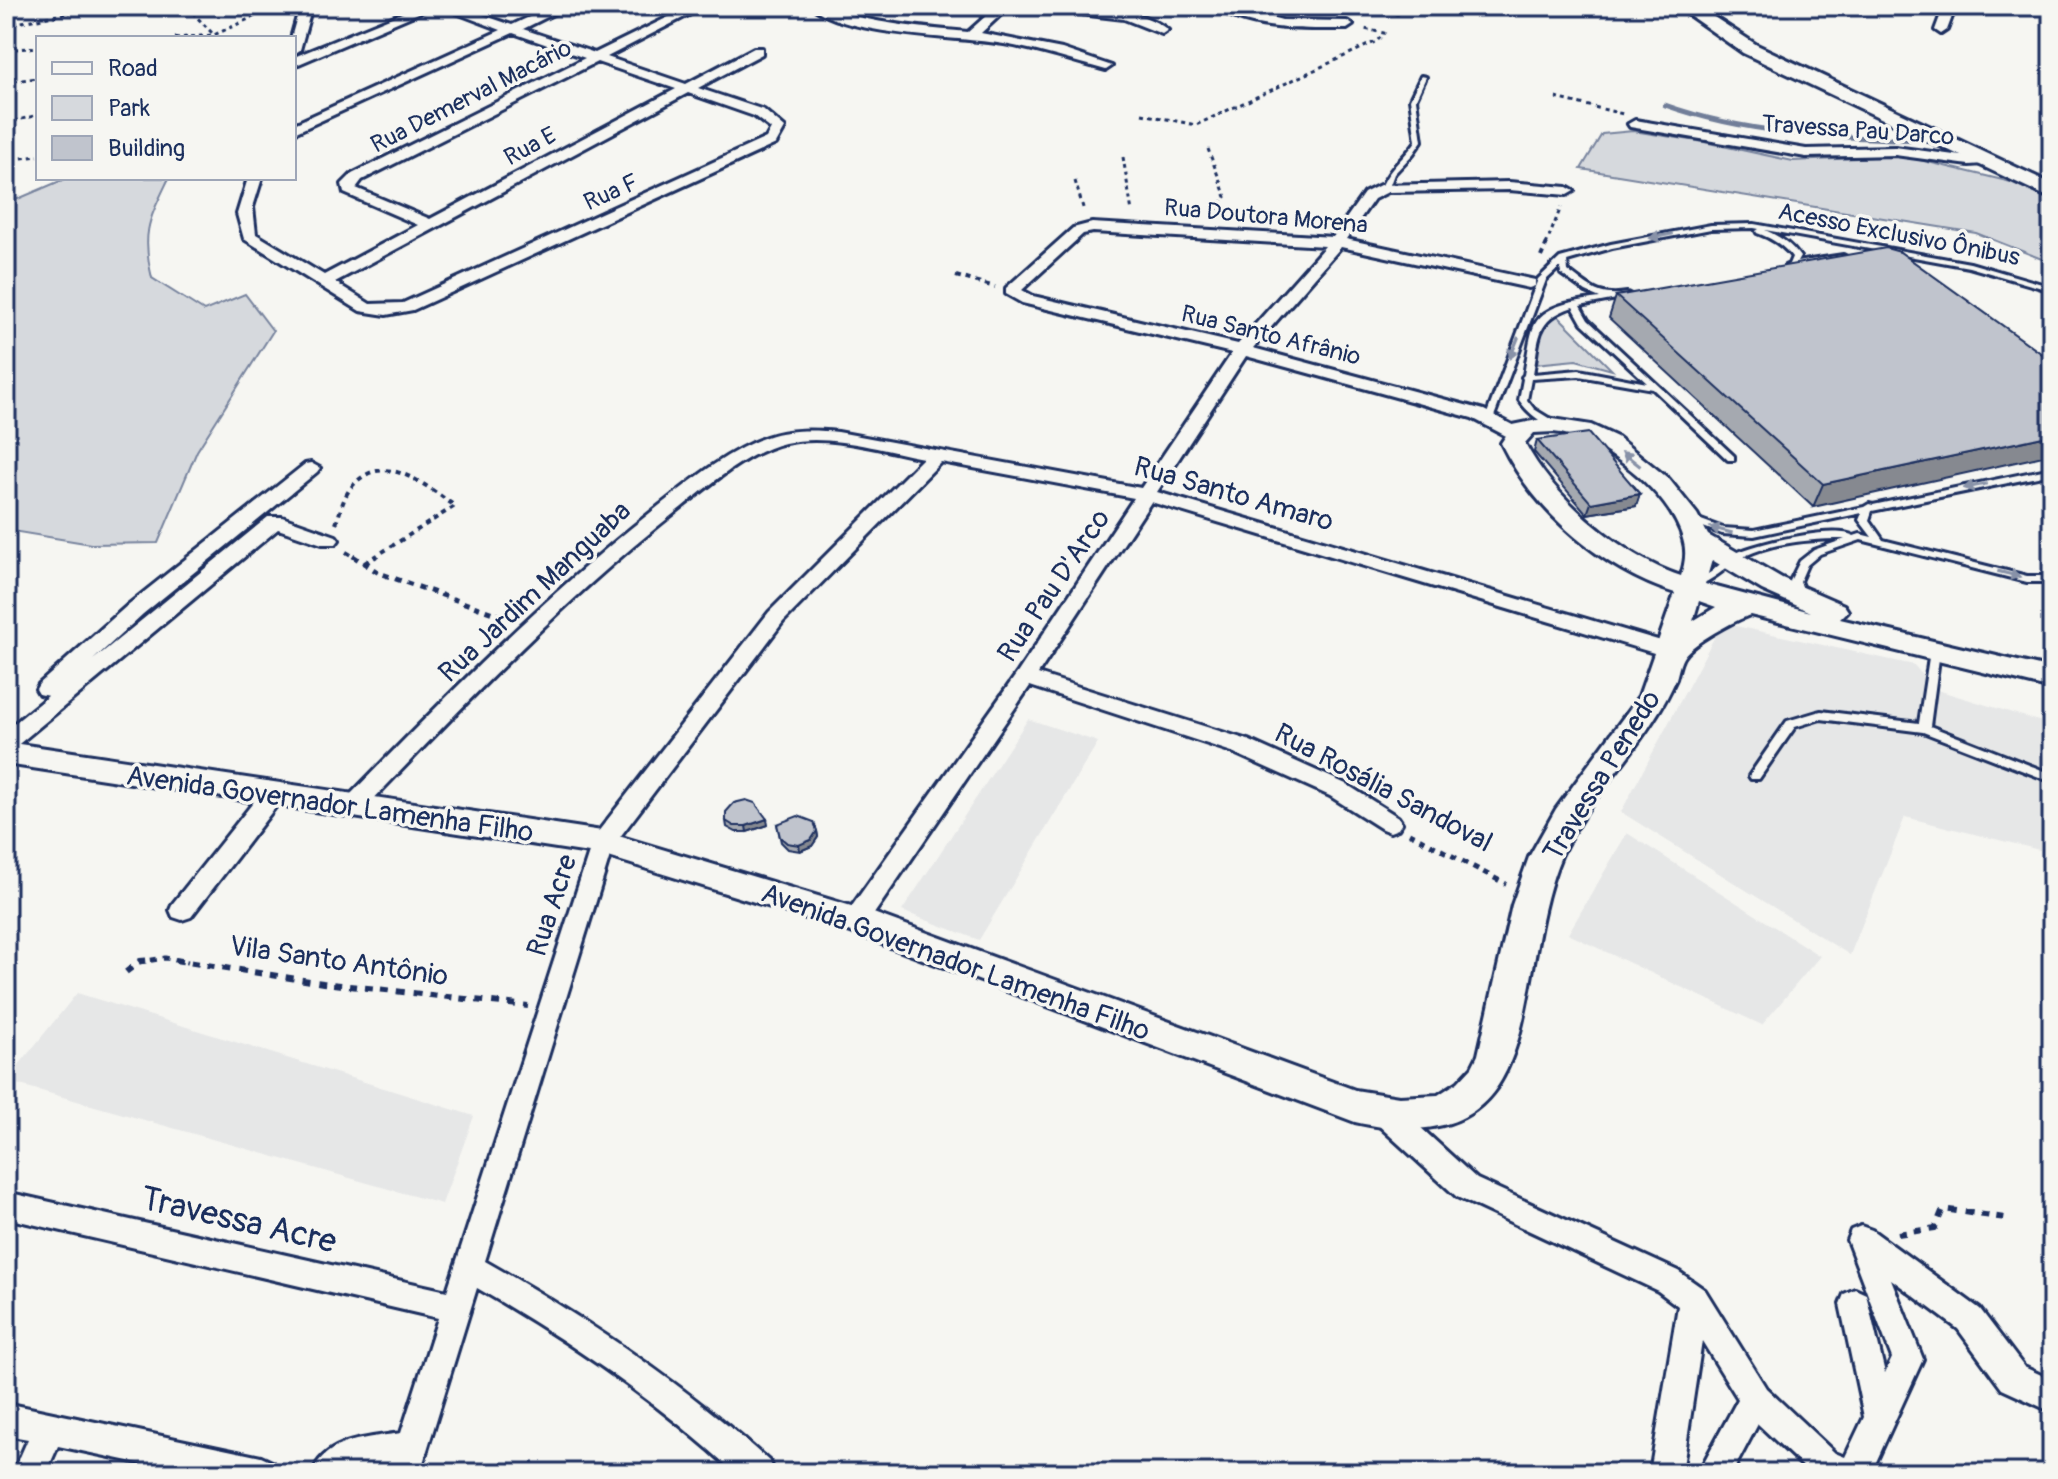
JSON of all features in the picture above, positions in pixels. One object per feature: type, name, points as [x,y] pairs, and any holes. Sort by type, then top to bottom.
[{"type":"main road","points":[[1685,6],[1750,49],[2052,192]]},
{"type":"main road","points":[[1700,6],[1740,32],[1799,63],[2052,181]]},
{"type":"street","points":[[296,43],[306,6]]},
{"type":"street","points":[[296,61],[429,6]]},
{"type":"street","points":[[444,6],[688,87]]},
{"type":"street","points":[[296,128],[563,6]]},
{"type":"street","name":"Rua Demerval Macário","points":[[428,224],[356,195],[349,190],[349,184],[357,177],[700,6]]},
{"type":"street","points":[[817,6],[832,14],[923,33],[971,36],[1066,54],[1106,66]]},
{"type":"street","points":[[971,36],[1004,6]]},
{"type":"street","points":[[1045,6],[1126,16],[1162,30]]},
{"type":"street","points":[[1220,6],[1267,23],[1306,27],[1347,25]]},
{"type":"street","points":[[1941,30],[1950,6]]},
{"type":"street","name":"Rua E","points":[[323,282],[758,51]]},
{"type":"street","name":"Rua F","points":[[323,282],[366,308],[407,307],[659,195],[771,141],[778,128],[759,113],[688,87]]},
{"type":"street","name":"Travessa Pau Darco","points":[[1635,124],[1796,152],[1886,151],[1984,160]]},
{"type":"street","points":[[254,180],[244,206],[244,225],[249,236],[323,282]]},
{"type":"street","points":[[1385,188],[1509,186],[1567,191]]},
{"type":"street","name":"Rua Pau D'Arco","points":[[856,920],[1025,677],[1242,350],[1337,242],[1369,196],[1385,188]]},
{"type":"street","points":[[1012,291],[1078,231],[1092,227]]},
{"type":"street","name":"Rua Doutora Morena","points":[[1092,227],[1200,231],[1337,242],[1529,283]]},
{"type":"street","name":"Rua Santo Afrânio","points":[[1012,291],[1028,300],[1242,350],[1489,419],[1516,434]]},
{"type":"street","points":[[1834,611],[1731,559],[1691,528],[1647,472],[1607,440],[1576,428],[1556,425],[1522,429],[1516,434],[1513,443],[1517,455],[1566,510],[1635,566],[1660,577],[1693,577],[1724,586],[1834,611],[2052,660]]},
{"type":"street","name":"Rua Santo Amaro","points":[[772,441],[824,435],[1147,495],[1671,651]]},
{"type":"street","name":"Rua Jardim Manguaba","points":[[353,806],[529,627],[619,546],[720,469],[772,441]]},
{"type":"street","name":"Rua Acre","points":[[408,1460],[602,843],[776,617],[936,456]]},
{"type":"street","points":[[6,722],[136,609],[311,468]]},
{"type":"street","points":[[7,752],[275,521],[329,540]]},
{"type":"street","name":"Travessa Penedo","points":[[1425,1115],[1451,1108],[1474,1095],[1488,1078],[1496,1057],[1531,896],[1546,856],[1564,822],[1657,690],[1693,577],[1691,528]]},
{"type":"street","points":[[1693,577],[1720,599],[2052,679]]},
{"type":"street","points":[[1671,651],[1721,615],[1750,606]]},
{"type":"street","name":"Rua Rosália Sandoval","points":[[1025,677],[1240,746],[1338,790],[1390,823]]},
{"type":"street","name":"Avenida Governador Lamenha Filho","points":[[7,752],[272,795],[602,843],[856,920],[1355,1106],[1386,1114],[1425,1115]]},
{"type":"street","points":[[182,910],[272,795]]},
{"type":"street","points":[[1386,1114],[1467,1188],[1668,1281],[1694,1300],[1755,1399],[1824,1464],[1845,1473]]},
{"type":"street","name":"Travessa Acre","points":[[6,1205],[455,1307]]},
{"type":"street","points":[[1861,1240],[1969,1319],[2013,1378],[2052,1396]]},
{"type":"street","points":[[1854,1473],[1908,1359],[1861,1240]]},
{"type":"street","points":[[469,1267],[559,1318],[645,1377],[720,1436],[759,1473]]},
{"type":"street","points":[[1666,1473],[1694,1300]]},
{"type":"street","points":[[1855,1304],[1880,1418]]},
{"type":"street","points":[[1714,1473],[1755,1399]]},
{"type":"street","points":[[6,1419],[261,1473]]},
{"type":"street","points":[[29,1473],[50,1428]]},
{"type":"street","points":[[328,1473],[349,1457],[408,1460]]},
{"type":"lane","points":[[1385,188],[1391,173],[1419,141],[1413,99],[1423,77]]},
{"type":"lane","name":"Acesso Exclusivo Ônibus","points":[[1738,226],[1765,232],[1781,241],[1796,257],[1792,265]]},
{"type":"lane","name":"Acesso Exclusivo Ônibus","points":[[1563,260],[1611,246],[1711,227],[1738,226],[1790,231],[1970,265],[2052,289]]},
{"type":"lane","name":"Acesso Exclusivo Ônibus","points":[[1777,268],[1820,259],[1853,258]]},
{"type":"lane","points":[[1563,260],[1564,272],[1573,280],[1609,298]]},
{"type":"lane","points":[[1489,419],[1542,279],[1563,260]]},
{"type":"lane","points":[[1556,425],[1525,404],[1523,393],[1538,326],[1555,309],[1640,293]]},
{"type":"lane","points":[[1575,304],[1585,321],[1731,458]]},
{"type":"lane","points":[[1526,377],[1579,373],[1655,388]]},
{"type":"lane","points":[[1691,528],[1743,534],[2052,471]]},
{"type":"lane","points":[[1869,507],[1864,514],[1866,526],[1883,541]]},
{"type":"lane","points":[[1693,577],[1710,579],[1731,559],[1754,549],[1828,536],[1883,541],[2027,579],[2052,579]]},
{"type":"lane","points":[[1803,598],[1795,581],[1803,563],[1817,552],[1860,537]]},
{"type":"lane","points":[[1924,728],[1935,651]]},
{"type":"lane","points":[[1755,776],[1791,724],[1821,715],[1924,728],[2052,778]]},
{"type":"path","points":[[6,25],[106,6]]},
{"type":"path","points":[[194,6],[191,11],[214,35]]},
{"type":"path","points":[[201,36],[214,35],[277,6]]},
{"type":"path","points":[[1142,114],[1196,125],[1377,41],[1384,33],[1347,25]]},
{"type":"path","points":[[6,50],[36,47]]},
{"type":"path","points":[[6,82],[36,78]]},
{"type":"path","points":[[6,123],[36,116]]},
{"type":"path","points":[[1200,231],[1226,197],[1208,149]]},
{"type":"path","points":[[6,160],[36,156]]},
{"type":"path","points":[[1123,157],[1135,229]]},
{"type":"path","points":[[1075,181],[1092,227]]},
{"type":"path","points":[[956,276],[1012,291]]},
{"type":"path","points":[[364,564],[455,506],[406,472],[388,470],[366,476],[350,489],[329,540],[364,564],[379,573],[529,627]]},
{"type":"path","name":"Rua Rosália Sandoval","points":[[1390,823],[1531,896]]},
{"type":"path","name":"Vila Santo Antônio","points":[[126,972],[140,961],[165,958],[323,983],[549,1008]]},
{"type":"path","points":[[1861,1240],[1935,1228],[1943,1209],[2012,1219]]},
{"type":"shaded area","points":[[1722,623],[1914,665],[1934,689],[2052,725],[2052,853],[1905,817],[1850,955],[1621,812]]},
{"type":"shaded area","points":[[1028,719],[1098,742],[979,940],[902,911]]},
{"type":"shaded area","points":[[1627,833],[1820,956],[1762,1025],[1568,934]]},
{"type":"shaded area","points":[[77,993],[474,1116],[442,1204],[6,1081]]},
{"type":"green space","points":[[1633,131],[1793,161],[1903,156],[2011,182],[2052,201],[2052,263],[1976,233],[1581,169],[1602,134]]},
{"type":"green space","points":[[62,180],[168,180],[156,205],[147,237],[152,278],[204,311],[245,294],[273,331],[197,451],[158,543],[91,544],[6,530],[6,204]]},
{"type":"green space","points":[[1553,314],[1612,370],[1576,360],[1534,364],[1544,323]]},
{"type":"building","points":[[1886,248],[1900,252],[2052,361],[2052,435],[1823,484],[1616,296]]},
{"type":"building","points":[[1588,433],[1640,494],[1591,503],[1537,440]]},
{"type":"building","points":[[746,800],[755,803],[767,819],[746,826],[734,826],[726,821],[726,812],[734,803]]},
{"type":"building","points":[[798,816],[814,822],[817,831],[811,840],[799,845],[787,843],[780,837],[777,824]]},
{"type":"waterway","points":[[1665,105],[1728,123],[1792,133],[1922,140]]}]
